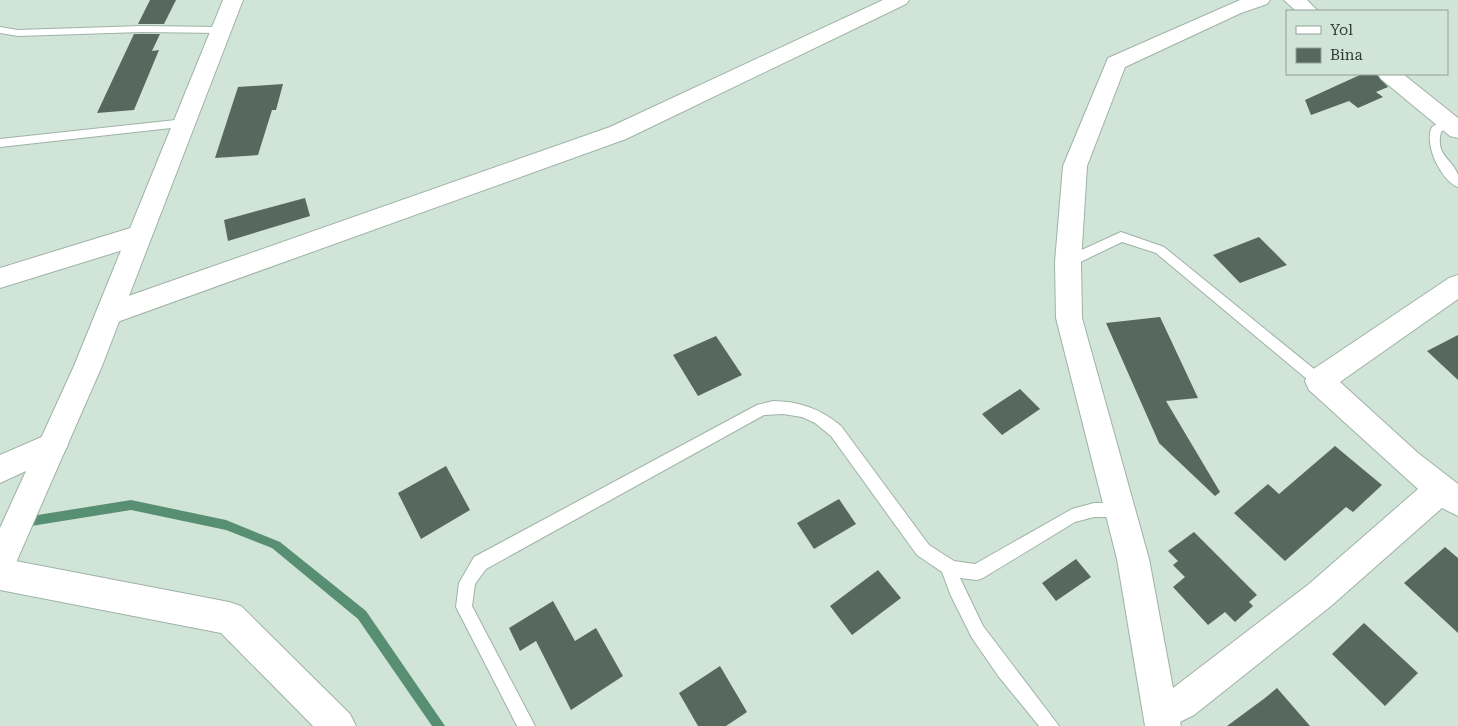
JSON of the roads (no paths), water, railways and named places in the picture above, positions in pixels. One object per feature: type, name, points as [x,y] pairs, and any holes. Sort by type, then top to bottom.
[{"type":"street","points":[[233,0],[109,314],[1,564],[229,618],[338,726]]},
{"type":"street","points":[[109,314],[618,133],[899,0]]},
{"type":"street","points":[[1162,720],[1133,559],[1069,318],[1068,262],[1074,166],[1116,63],[1234,9],[1260,0]]},
{"type":"street","points":[[1294,0],[1307,10]]},
{"type":"street","points":[[1390,75],[1453,126]]},
{"type":"street","points":[[0,278],[140,235]]},
{"type":"street","points":[[1162,720],[1449,496],[1408,464],[1319,381],[1458,285]]},
{"type":"street","points":[[0,469],[53,445]]},
{"type":"lane","points":[[0,30],[18,33],[142,29],[222,30]]},
{"type":"lane","points":[[0,143],[185,123]]},
{"type":"lane","points":[[1453,126],[1436,130],[1433,143],[1440,159],[1458,183]]},
{"type":"lane","points":[[1068,262],[1120,237],[1147,244],[1160,250],[1319,381]]},
{"type":"lane","points":[[526,726],[464,607],[463,595],[471,572],[488,558],[762,409],[775,407],[794,408],[814,414],[826,421],[836,431],[923,550],[949,568],[963,572],[977,572],[1072,516],[1094,510],[1120,510]]},
{"type":"lane","points":[[949,568],[954,587],[970,621],[1050,726]]},
{"type":"waterway","points":[[25,522],[131,505],[226,525],[276,545],[362,615],[439,726]]}]
